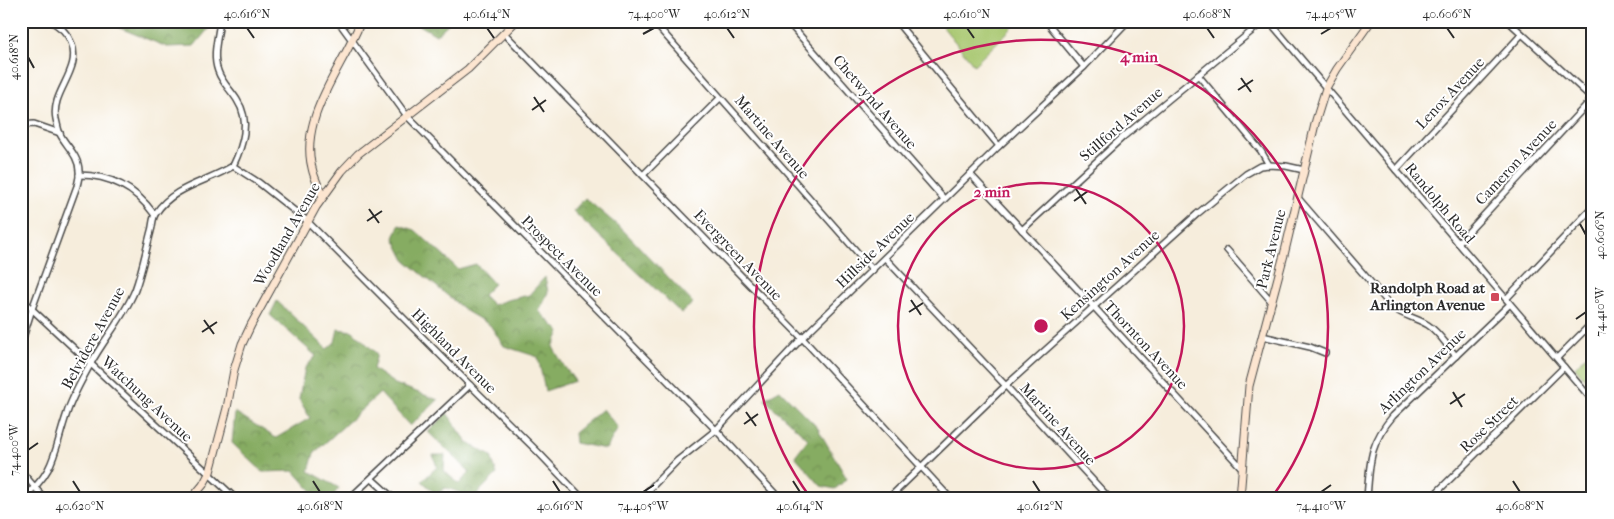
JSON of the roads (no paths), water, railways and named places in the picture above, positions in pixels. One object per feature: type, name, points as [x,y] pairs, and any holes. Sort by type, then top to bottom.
[{"type":"street","points":[[21,344],[32,309],[78,186],[79,175],[78,161],[60,133],[55,117],[57,104],[73,65],[75,51],[68,36],[59,26],[50,21]]},
{"type":"street","points":[[79,175],[104,178],[120,184],[142,200],[154,214],[178,191],[232,166],[240,150],[245,121],[244,112],[238,100],[222,80],[217,70],[215,58],[220,21]]},
{"type":"street","name":"Prospect Avenue","points":[[338,21],[408,116],[716,430],[779,498]]},
{"type":"street","points":[[323,197],[312,167],[310,134],[317,110],[353,41],[360,21]]},
{"type":"street","name":"Woodland Avenue","points":[[192,498],[209,474],[242,344],[308,221],[323,197],[342,171],[358,154],[468,69],[516,21]]},
{"type":"street","name":"Martine Avenue","points":[[652,21],[872,270]]},
{"type":"street","name":"Chetwynd Avenue","points":[[787,21],[944,199]]},
{"type":"street","points":[[896,21],[999,146]]},
{"type":"street","points":[[1046,21],[1084,67]]},
{"type":"street","name":"Hillside Avenue","points":[[641,498],[677,461],[716,430],[802,338],[999,146],[1084,67],[1128,21]]},
{"type":"street","name":"Stillford Avenue","points":[[1022,230],[1123,137],[1264,21]]},
{"type":"street","name":"Randolph Road","points":[[1268,21],[1593,401]]},
{"type":"street","name":"Park Avenue","points":[[1240,498],[1249,386],[1272,302],[1316,120],[1326,88],[1371,21]]},
{"type":"street","points":[[1508,21],[1593,99]]},
{"type":"street","name":"Evergreen Avenue","points":[[504,33],[802,338],[950,498]]},
{"type":"street","name":"Lenox Avenue","points":[[1396,170],[1522,34]]},
{"type":"street","points":[[1198,75],[1261,151],[1269,165],[1304,170]]},
{"type":"street","points":[[643,175],[720,98]]},
{"type":"street","name":"Cameron Avenue","points":[[1458,243],[1593,99]]},
{"type":"street","points":[[21,125],[34,124],[60,133]]},
{"type":"street","name":"Kensington Avenue","points":[[889,498],[1006,386],[1203,209],[1246,174],[1260,166],[1269,165]]},
{"type":"street","points":[[232,166],[258,182],[308,221]]},
{"type":"street","name":"Thornton Avenue","points":[[970,174],[1242,468]]},
{"type":"street","points":[[1298,198],[1392,307],[1431,326],[1456,356]]},
{"type":"street","name":"Arlington Avenue","points":[[1367,498],[1370,457],[1381,430],[1508,302],[1593,207]]},
{"type":"street","name":"Belvidere Avenue","points":[[22,498],[41,482],[50,468],[67,412],[90,364],[129,302],[135,288],[152,228],[154,214]]},
{"type":"street","name":"Highland Avenue","points":[[308,221],[539,452],[582,498]]},
{"type":"street","points":[[1227,250],[1272,302]]},
{"type":"street","name":"Martine Avenue","points":[[885,258],[1109,498]]},
{"type":"street","name":"Watchung Avenue","points":[[21,299],[234,498]]},
{"type":"street","points":[[1557,358],[1593,322]]},
{"type":"street","points":[[1262,336],[1310,347],[1325,353]]},
{"type":"street","name":"Rose Street","points":[[1431,498],[1564,367]]},
{"type":"street","points":[[350,498],[470,385]]},
{"type":"street","points":[[21,471],[44,498]]},
{"type":"street","points":[[372,479],[393,498]]},
{"type":"place","name":"Randolph Road at Arlington Avenue","points":[[1495,297]]}]
